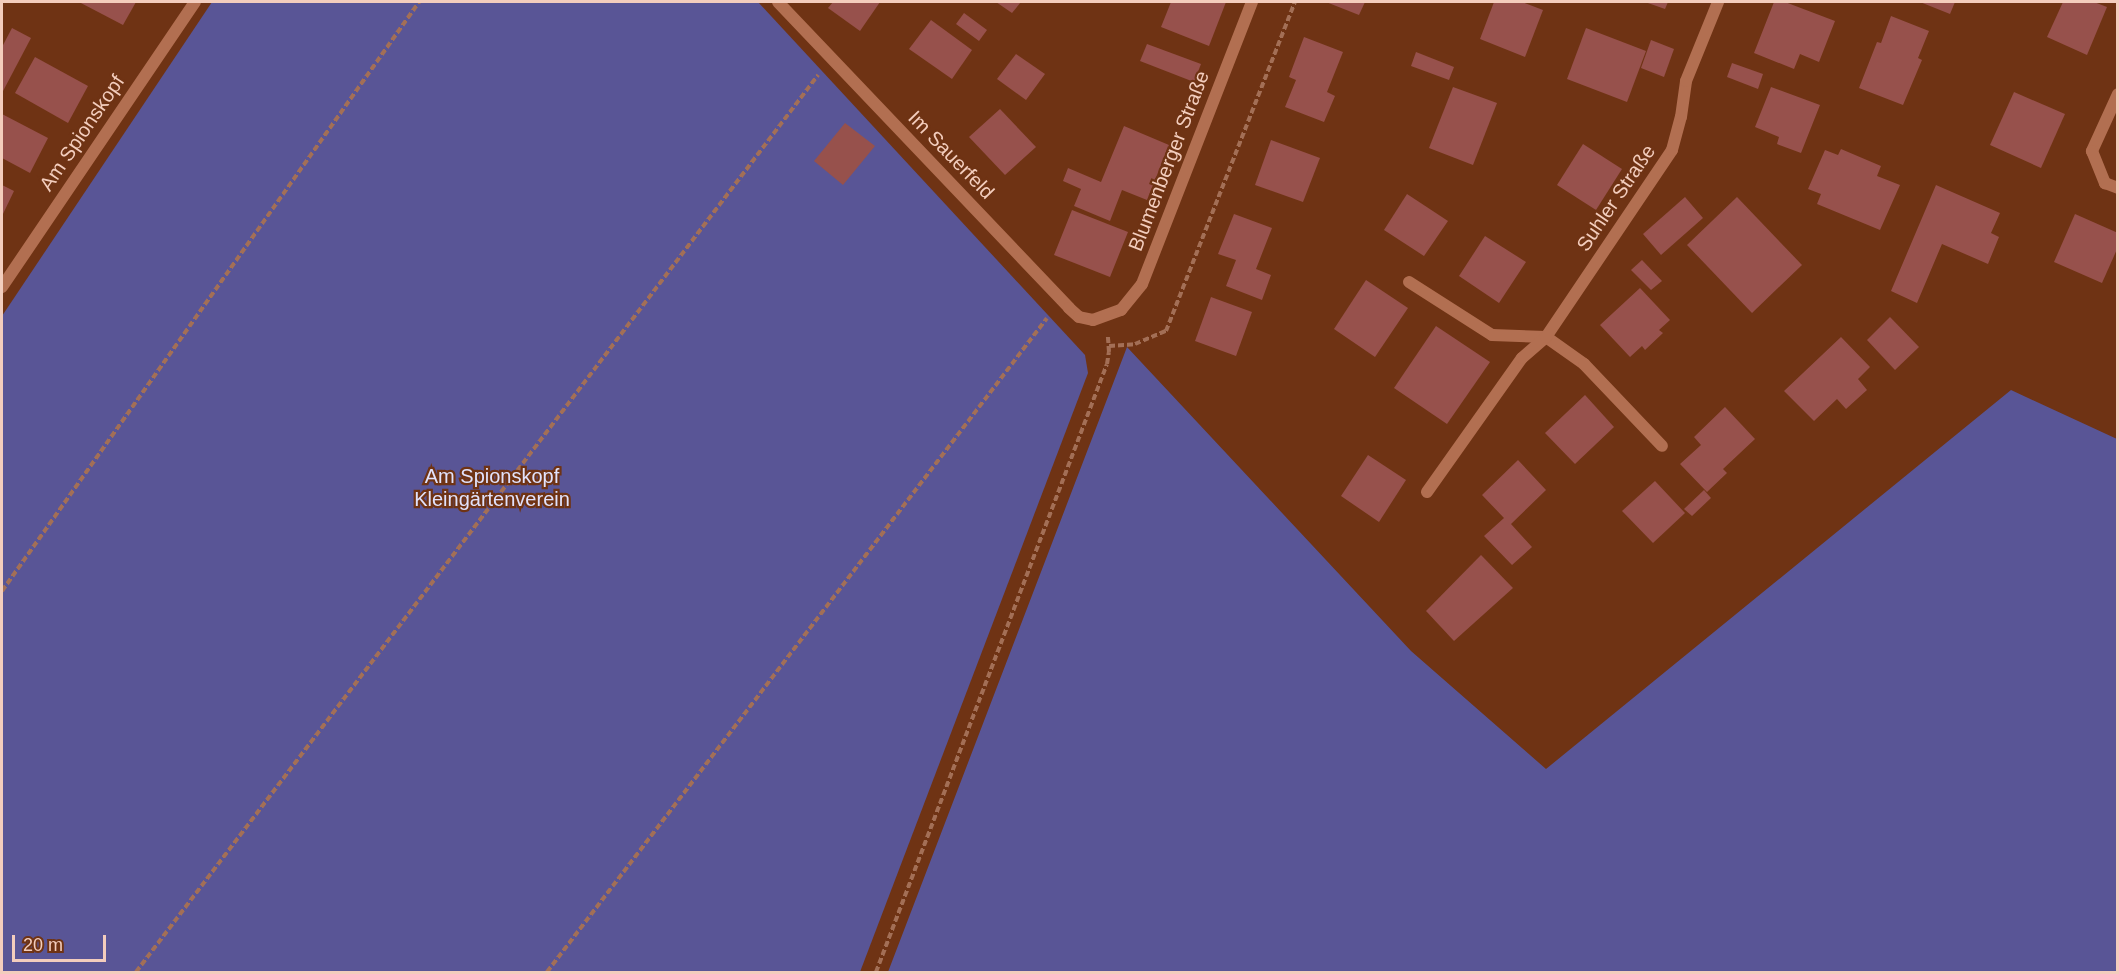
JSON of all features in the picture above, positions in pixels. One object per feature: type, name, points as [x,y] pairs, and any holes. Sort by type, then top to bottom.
[{"type":"street","name":"Am Spionskopf","points":[[2,287],[195,2]]},
{"type":"street","name":"Im Sauerfeld","points":[[778,2],[1060,298],[1082,318],[1103,318]]},
{"type":"street","name":"Blumenberger Straße","points":[[1103,318],[1121,310],[1142,284],[1252,2]]},
{"type":"street","name":"Suhler Straße","points":[[1427,492],[1522,358],[1546,337],[1672,150],[1682,117],[1686,81],[1718,2]]},
{"type":"street","points":[[2118,94],[2092,151],[2105,183],[2118,188]]},
{"type":"street","points":[[1409,282],[1492,334],[1546,337],[1584,364],[1662,446]]},
{"type":"path","points":[[2,591],[419,2]]},
{"type":"path","points":[[1109,346],[1135,344],[1166,331],[1294,2]]},
{"type":"path","points":[[136,972],[831,57]]},
{"type":"path","points":[[547,972],[1060,298]]},
{"type":"path","points":[[876,972],[1107,364],[1109,346],[1103,318]]},
{"type":"green space","name":"Am Spionskopf Kleingärtenverein","points":[[212,2],[758,2],[1085,355],[1088,373],[860,972],[2,972],[2,316]]},
{"type":"green space","points":[[1127,347],[1411,651],[1546,769],[2011,390],[2117,439],[2117,972],[888,972]]},
{"type":"building","points":[[79,2],[136,2],[123,25]]},
{"type":"building","points":[[833,2],[880,2],[860,31],[828,8]]},
{"type":"building","points":[[996,2],[1021,2],[1012,13]]},
{"type":"building","points":[[1171,2],[1226,2],[1209,46],[1161,27]]},
{"type":"building","points":[[1326,2],[1365,2],[1359,15]]},
{"type":"building","points":[[1494,2],[1522,2],[1543,10],[1525,57],[1480,39]]},
{"type":"building","points":[[1645,2],[1668,2],[1665,9]]},
{"type":"building","points":[[1774,2],[1785,2],[1835,21],[1819,62],[1800,54],[1794,69],[1754,53]]},
{"type":"building","points":[[1920,2],[1955,2],[1950,14]]},
{"type":"building","points":[[2063,2],[2094,2],[2107,7],[2087,55],[2047,37]]},
{"type":"building","points":[[964,13],[987,30],[979,41],[956,24]]},
{"type":"building","points":[[1891,16],[1929,31],[1918,58],[1922,60],[1903,105],[1859,88],[1877,42],[1881,43]]},
{"type":"building","points":[[931,20],[972,50],[952,79],[909,49]]},
{"type":"building","points":[[12,28],[31,38],[2,93],[2,47]]},
{"type":"building","points":[[1586,28],[1646,51],[1627,102],[1567,79]]},
{"type":"building","points":[[1304,37],[1343,52],[1327,92],[1335,96],[1324,122],[1285,107],[1296,80],[1289,77]]},
{"type":"building","points":[[1651,40],[1674,49],[1664,77],[1641,68]]},
{"type":"building","points":[[1147,44],[1201,64],[1194,82],[1140,61]]},
{"type":"building","points":[[1416,52],[1454,67],[1449,80],[1411,66]]},
{"type":"building","points":[[1016,54],[1045,74],[1026,100],[997,79]]},
{"type":"building","points":[[35,57],[88,86],[68,123],[15,93]]},
{"type":"building","points":[[1732,63],[1763,74],[1758,89],[1727,77]]},
{"type":"building","points":[[1453,87],[1497,103],[1473,165],[1429,148]]},
{"type":"building","points":[[1771,87],[1820,105],[1801,153],[1777,144],[1779,137],[1755,127]]},
{"type":"building","points":[[2014,92],[2065,114],[2041,168],[1990,145]]},
{"type":"building","points":[[1000,109],[1036,147],[1005,175],[969,137]]},
{"type":"building","points":[[2,114],[48,138],[30,173],[2,158]]},
{"type":"building","points":[[845,123],[875,146],[843,185],[814,161]]},
{"type":"building","points":[[1124,126],[1169,145],[1147,200],[1122,190],[1110,221],[1074,206],[1081,189],[1063,181],[1068,168],[1101,182]]},
{"type":"building","points":[[1271,140],[1320,158],[1303,202],[1255,185]]},
{"type":"building","points":[[1583,144],[1622,169],[1596,210],[1557,185]]},
{"type":"building","points":[[1841,149],[1881,166],[1877,176],[1900,185],[1880,230],[1817,204],[1821,194],[1808,189],[1825,150],[1838,155]]},
{"type":"building","points":[[2,185],[14,191],[2,216]]},
{"type":"building","points":[[1936,185],[2000,213],[1991,233],[1999,237],[1988,264],[1942,244],[1917,303],[1891,291]]},
{"type":"building","points":[[1407,194],[1448,221],[1424,256],[1384,230]]},
{"type":"building","points":[[1685,197],[1703,218],[1661,255],[1643,234]]},
{"type":"building","points":[[1737,197],[1802,265],[1752,313],[1687,245]]},
{"type":"building","points":[[1072,210],[1128,232],[1110,277],[1054,255]]},
{"type":"building","points":[[1234,214],[1272,228],[1256,269],[1271,275],[1262,300],[1226,286],[1236,260],[1218,254]]},
{"type":"building","points":[[2075,214],[2118,233],[2118,247],[2102,283],[2054,262]]},
{"type":"building","points":[[1485,236],[1526,262],[1499,303],[1459,276]]},
{"type":"building","points":[[1642,260],[1662,281],[1651,290],[1631,270]]},
{"type":"building","points":[[1366,280],[1408,308],[1375,357],[1334,329]]},
{"type":"building","points":[[1640,288],[1670,320],[1659,330],[1663,333],[1645,350],[1642,346],[1630,357],[1600,325]]},
{"type":"building","points":[[1211,297],[1252,312],[1236,356],[1195,341]]},
{"type":"building","points":[[1890,317],[1919,347],[1895,370],[1867,340]]},
{"type":"building","points":[[1436,326],[1490,362],[1447,424],[1394,388]]},
{"type":"building","points":[[1841,337],[1870,367],[1858,379],[1867,390],[1846,409],[1837,399],[1814,421],[1784,391]]},
{"type":"building","points":[[1585,395],[1614,427],[1575,464],[1545,433]]},
{"type":"building","points":[[1725,407],[1755,439],[1723,469],[1727,473],[1707,492],[1680,464],[1701,445],[1694,437]]},
{"type":"building","points":[[1368,455],[1406,480],[1379,522],[1341,496]]},
{"type":"building","points":[[1518,460],[1546,490],[1511,524],[1532,547],[1512,565],[1484,536],[1504,518],[1482,495]]},
{"type":"building","points":[[1655,481],[1685,513],[1653,543],[1622,511]]},
{"type":"building","points":[[1704,490],[1711,498],[1692,516],[1684,509]]},
{"type":"building","points":[[1481,555],[1513,588],[1454,641],[1426,611]]}]
